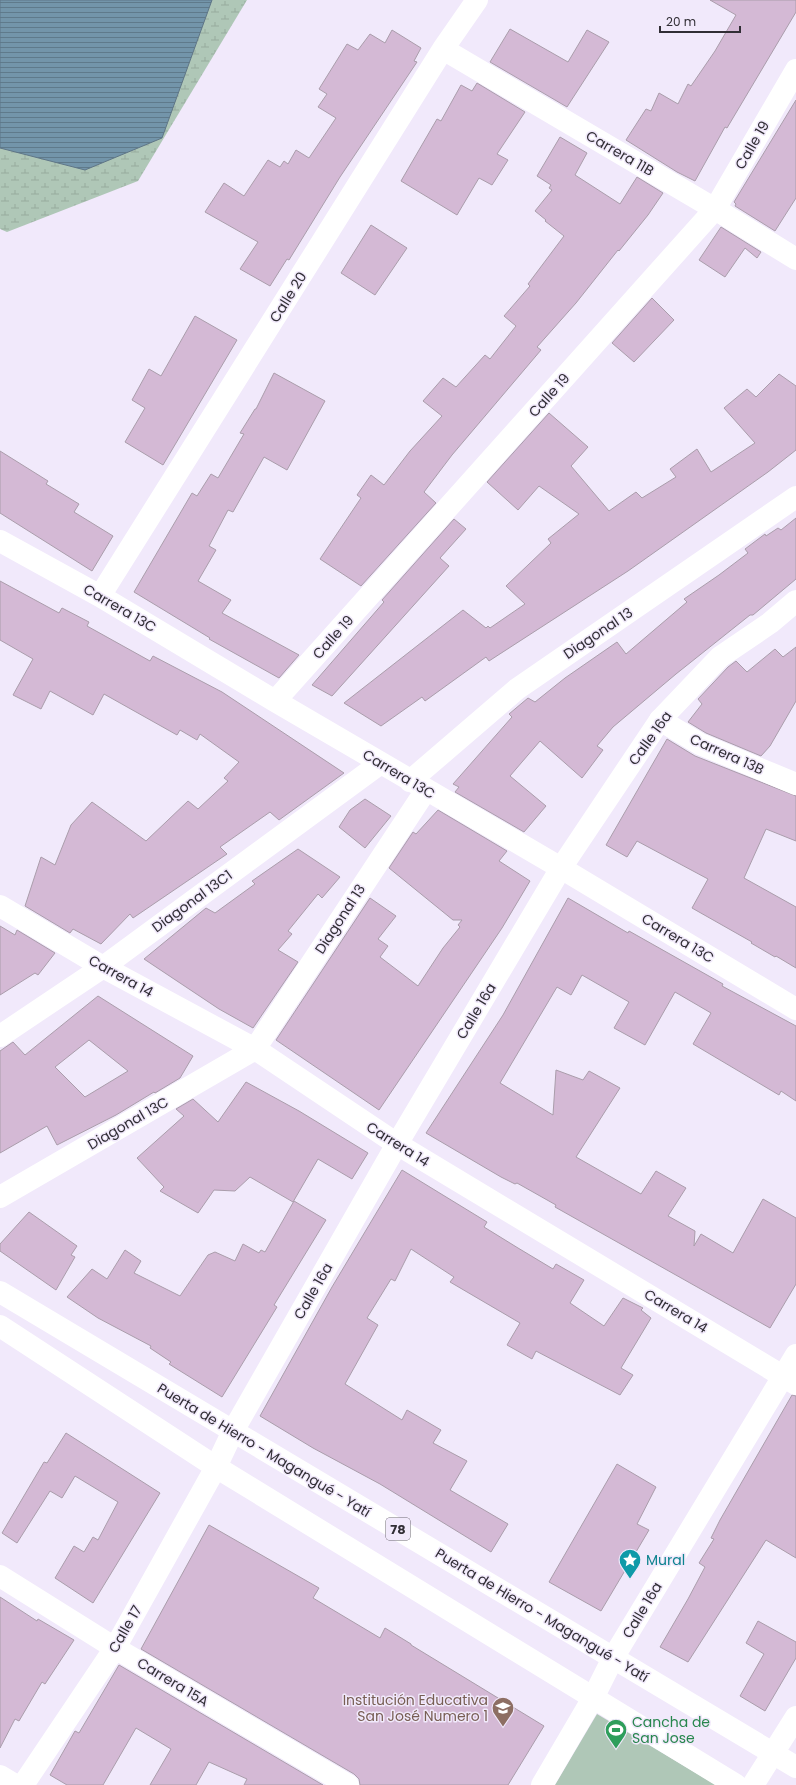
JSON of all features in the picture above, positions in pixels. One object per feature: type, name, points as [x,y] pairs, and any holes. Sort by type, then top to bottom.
[{"type":"main road","name":"Calle 20","points":[[100,596],[443,49],[477,0]]},
{"type":"main road","name":"Carrera 11B","points":[[443,49],[715,209],[796,259]]},
{"type":"main road","name":"Calle 19","points":[[275,701],[715,209],[796,70]]},
{"type":"main road","name":"Diagonal 13","points":[[255,1049],[418,785],[517,689],[796,497]]},
{"type":"main road","name":"Carrera 13C","points":[[0,541],[100,596],[275,701],[561,868],[796,1009]]},
{"type":"main road","name":"Calle 16a","points":[[216,1467],[233,1431],[397,1144],[561,868],[660,720],[720,657],[770,623],[796,601]]},
{"type":"main road","name":"Carrera 13B","points":[[660,720],[700,744],[796,784]]},
{"type":"main road","name":"Diagonal 13C1","points":[[0,1036],[103,967],[381,763]]},
{"type":"main road","name":"Carrera 14","points":[[0,906],[103,967],[255,1049],[397,1144],[790,1380]]},
{"type":"main road","name":"Diagonal 13C","points":[[0,1197],[255,1049]]},
{"type":"main road","name":"Puerta de Hierro - Magangué - Yatí","points":[[0,1292],[796,1767]]},
{"type":"main road","points":[[0,1326],[216,1467],[736,1785]]},
{"type":"main road","name":"Calle 16a","points":[[542,1785],[593,1698],[613,1658],[790,1380],[796,1355]]},
{"type":"main road","name":"Calle 17","points":[[23,1785],[115,1648],[216,1467]]},
{"type":"main road","name":"Carrera 15A","points":[[0,1576],[115,1648],[348,1785]]},
{"type":"main road","points":[[753,1785],[796,1717]]},
{"type":"main road","points":[[0,1776],[15,1785]]},
{"type":"green space","points":[[0,0],[247,0],[138,181],[7,232],[0,229]]},
{"type":"green space","name":"Cancha de San Jose","points":[[597,1714],[716,1785],[555,1785]]},
{"type":"water","points":[[0,0],[212,0],[162,138],[85,170],[0,148]]},
{"type":"building","points":[[710,0],[796,0],[796,12],[727,128],[725,127],[695,181],[677,172],[626,140],[646,109],[651,111],[659,93],[678,104],[688,84],[691,86],[715,51],[736,15]]},
{"type":"building","points":[[510,29],[568,62],[587,30],[609,42],[567,107],[490,62]]},
{"type":"building","points":[[392,30],[421,48],[414,61],[417,62],[340,177],[289,260],[287,259],[270,286],[240,269],[258,242],[205,212],[224,183],[244,196],[268,160],[280,167],[284,161],[288,164],[296,150],[309,158],[336,118],[318,107],[327,94],[319,89],[347,44],[358,50],[370,34],[385,43]]},
{"type":"building","points":[[477,83],[525,112],[497,154],[508,160],[492,185],[479,178],[457,215],[401,181],[437,119],[441,121],[461,85],[472,91]]},
{"type":"building","points":[[796,100],[796,198],[775,231],[735,206],[736,204],[734,202]]},
{"type":"building","points":[[560,137],[587,153],[575,175],[620,204],[637,177],[663,193],[648,215],[619,251],[618,250],[576,303],[537,347],[541,350],[452,455],[424,492],[436,503],[361,586],[320,559],[361,498],[357,495],[371,475],[384,485],[410,451],[442,416],[423,401],[443,378],[456,387],[485,355],[490,359],[516,326],[504,316],[530,286],[528,284],[564,236],[535,211],[552,190],[549,188],[551,185],[537,176]]},
{"type":"building","points":[[371,225],[407,248],[375,295],[341,273]]},
{"type":"building","points":[[721,227],[761,252],[757,258],[745,248],[725,277],[699,260]]},
{"type":"building","points":[[652,298],[674,320],[634,362],[612,343]]},
{"type":"building","points":[[195,316],[237,340],[163,465],[125,442],[145,408],[132,400],[149,369],[161,376]]},
{"type":"building","points":[[274,373],[325,401],[287,470],[264,457],[233,512],[228,510],[209,546],[216,550],[198,581],[231,600],[222,613],[299,655],[279,678],[209,639],[210,638],[134,592],[192,493],[197,496],[211,474],[218,478],[244,434],[240,433],[256,409]]},
{"type":"building","points":[[779,374],[796,386],[796,450],[768,472],[628,571],[489,661],[486,657],[425,701],[422,697],[381,726],[344,703],[463,610],[486,628],[488,626],[490,628],[525,604],[506,586],[551,543],[548,539],[579,514],[539,486],[518,510],[487,482],[549,413],[588,447],[571,466],[609,511],[636,492],[642,498],[676,477],[670,469],[697,449],[711,472],[755,443],[724,408],[747,389],[756,397]]},
{"type":"building","points":[[0,451],[48,481],[46,484],[79,504],[74,512],[113,536],[92,571],[0,513]]},
{"type":"building","points":[[796,518],[796,579],[753,615],[750,615],[676,674],[613,727],[597,746],[603,750],[582,778],[540,741],[510,776],[546,806],[524,832],[455,792],[459,787],[453,784],[512,717],[509,714],[528,698],[535,702],[565,678],[617,642],[626,654],[687,602],[684,599],[748,553],[745,549],[765,534],[766,536],[778,528],[781,530]]},
{"type":"building","points":[[454,519],[466,529],[440,558],[449,566],[332,696],[312,685],[384,602],[382,600]]},
{"type":"building","points":[[0,581],[59,613],[62,608],[89,622],[87,626],[150,661],[153,656],[222,692],[344,773],[279,820],[270,812],[220,847],[227,854],[133,918],[130,914],[101,944],[73,929],[70,933],[25,906],[41,857],[55,865],[71,825],[92,802],[146,841],[188,801],[198,809],[228,781],[224,778],[239,762],[200,734],[197,740],[180,730],[177,735],[104,694],[93,715],[50,691],[41,709],[13,695],[33,659],[0,640]]},
{"type":"building","points":[[796,647],[796,701],[770,746],[761,756],[706,733],[688,722],[702,704],[698,699],[728,667],[736,661],[747,672],[775,649],[783,657]]},
{"type":"building","points":[[667,739],[695,756],[796,796],[796,841],[766,829],[744,878],[796,907],[796,968],[692,908],[708,879],[637,841],[627,857],[606,845]]},
{"type":"building","points":[[365,799],[391,816],[365,848],[339,827],[350,810]]},
{"type":"building","points":[[438,810],[507,851],[499,861],[530,881],[502,928],[379,1110],[276,1040],[370,898],[396,916],[378,939],[388,946],[380,957],[418,986],[443,948],[460,927],[458,925],[462,920],[453,920],[389,868],[413,832],[416,834]]},
{"type":"building","points":[[298,849],[340,877],[322,898],[318,894],[288,931],[292,934],[278,950],[298,962],[253,1028],[219,1009],[144,959],[206,908],[215,913],[255,884],[252,881]]},
{"type":"building","points":[[568,898],[628,933],[629,931],[723,984],[722,986],[796,1026],[796,1101],[781,1091],[779,1095],[693,1044],[711,1013],[675,992],[645,1045],[614,1028],[629,1002],[582,975],[571,995],[557,987],[500,1083],[553,1115],[556,1070],[583,1080],[589,1071],[620,1088],[576,1157],[641,1194],[656,1171],[686,1188],[668,1216],[695,1231],[694,1246],[701,1234],[733,1253],[763,1199],[796,1218],[796,1284],[770,1328],[555,1207],[556,1205],[517,1183],[515,1184],[501,1177],[426,1133],[503,1015]]},
{"type":"building","points":[[0,926],[15,935],[17,930],[55,953],[38,975],[35,973],[0,995]]},
{"type":"building","points":[[98,996],[193,1056],[180,1078],[116,1115],[57,1145],[47,1126],[0,1153],[0,1051],[13,1042],[25,1055]],"holes":[[[89,1040],[128,1071],[85,1097],[55,1067]]]},
{"type":"building","points":[[246,1082],[299,1111],[368,1153],[352,1179],[318,1159],[293,1202],[250,1177],[235,1191],[214,1190],[198,1213],[160,1191],[164,1187],[137,1158],[184,1116],[176,1109],[193,1099],[218,1122]]},
{"type":"building","points":[[402,1170],[487,1222],[484,1227],[518,1248],[553,1269],[556,1264],[584,1280],[570,1303],[604,1326],[623,1298],[643,1308],[641,1310],[651,1318],[621,1368],[633,1375],[620,1395],[536,1351],[532,1359],[507,1345],[520,1323],[450,1282],[454,1277],[411,1249],[395,1281],[391,1279],[367,1318],[378,1325],[345,1384],[402,1420],[407,1410],[441,1430],[433,1443],[467,1461],[450,1490],[508,1524],[491,1552],[380,1484],[313,1448],[260,1416],[332,1287]]},
{"type":"building","points":[[294,1201],[326,1220],[274,1305],[277,1307],[222,1397],[169,1364],[171,1362],[150,1348],[151,1346],[98,1318],[67,1297],[92,1269],[107,1279],[125,1250],[141,1261],[134,1273],[180,1296],[208,1255],[215,1252],[235,1261],[243,1244],[259,1253],[261,1250],[265,1252]]},
{"type":"building","points":[[29,1212],[77,1246],[71,1255],[75,1257],[56,1290],[0,1251],[0,1244]]},
{"type":"building","points":[[792,1395],[796,1396],[796,1558],[766,1540],[688,1662],[660,1647],[705,1567],[699,1563],[714,1539],[711,1538],[720,1520]]},
{"type":"building","points":[[66,1433],[160,1493],[93,1603],[55,1578],[74,1546],[84,1552],[93,1537],[98,1540],[118,1502],[75,1476],[62,1498],[50,1491],[17,1543],[2,1533],[44,1462],[47,1463]]},
{"type":"building","points":[[617,1464],[656,1487],[637,1524],[649,1530],[601,1611],[549,1582]]},
{"type":"building","points":[[209,1525],[319,1588],[313,1598],[380,1638],[385,1628],[544,1726],[508,1785],[360,1785],[359,1779],[354,1774],[141,1649]]},
{"type":"building","points":[[0,1597],[37,1621],[38,1619],[74,1640],[45,1684],[42,1682],[19,1721],[15,1719],[0,1748]]},
{"type":"building","points":[[758,1621],[796,1642],[796,1658],[765,1711],[740,1696],[764,1654],[746,1643]]},
{"type":"building","points":[[119,1665],[323,1785],[244,1785],[247,1779],[209,1762],[196,1785],[150,1785],[171,1749],[136,1728],[103,1785],[67,1785],[50,1775],[75,1731],[79,1733]]},
{"type":"place","name":"Mural","points":[[630,1580]]},
{"type":"place","name":"Institución Educativa San José Numero 1","points":[[503,1728]]},
{"type":"place","name":"Cancha de San Jose","points":[[616,1750]]}]
